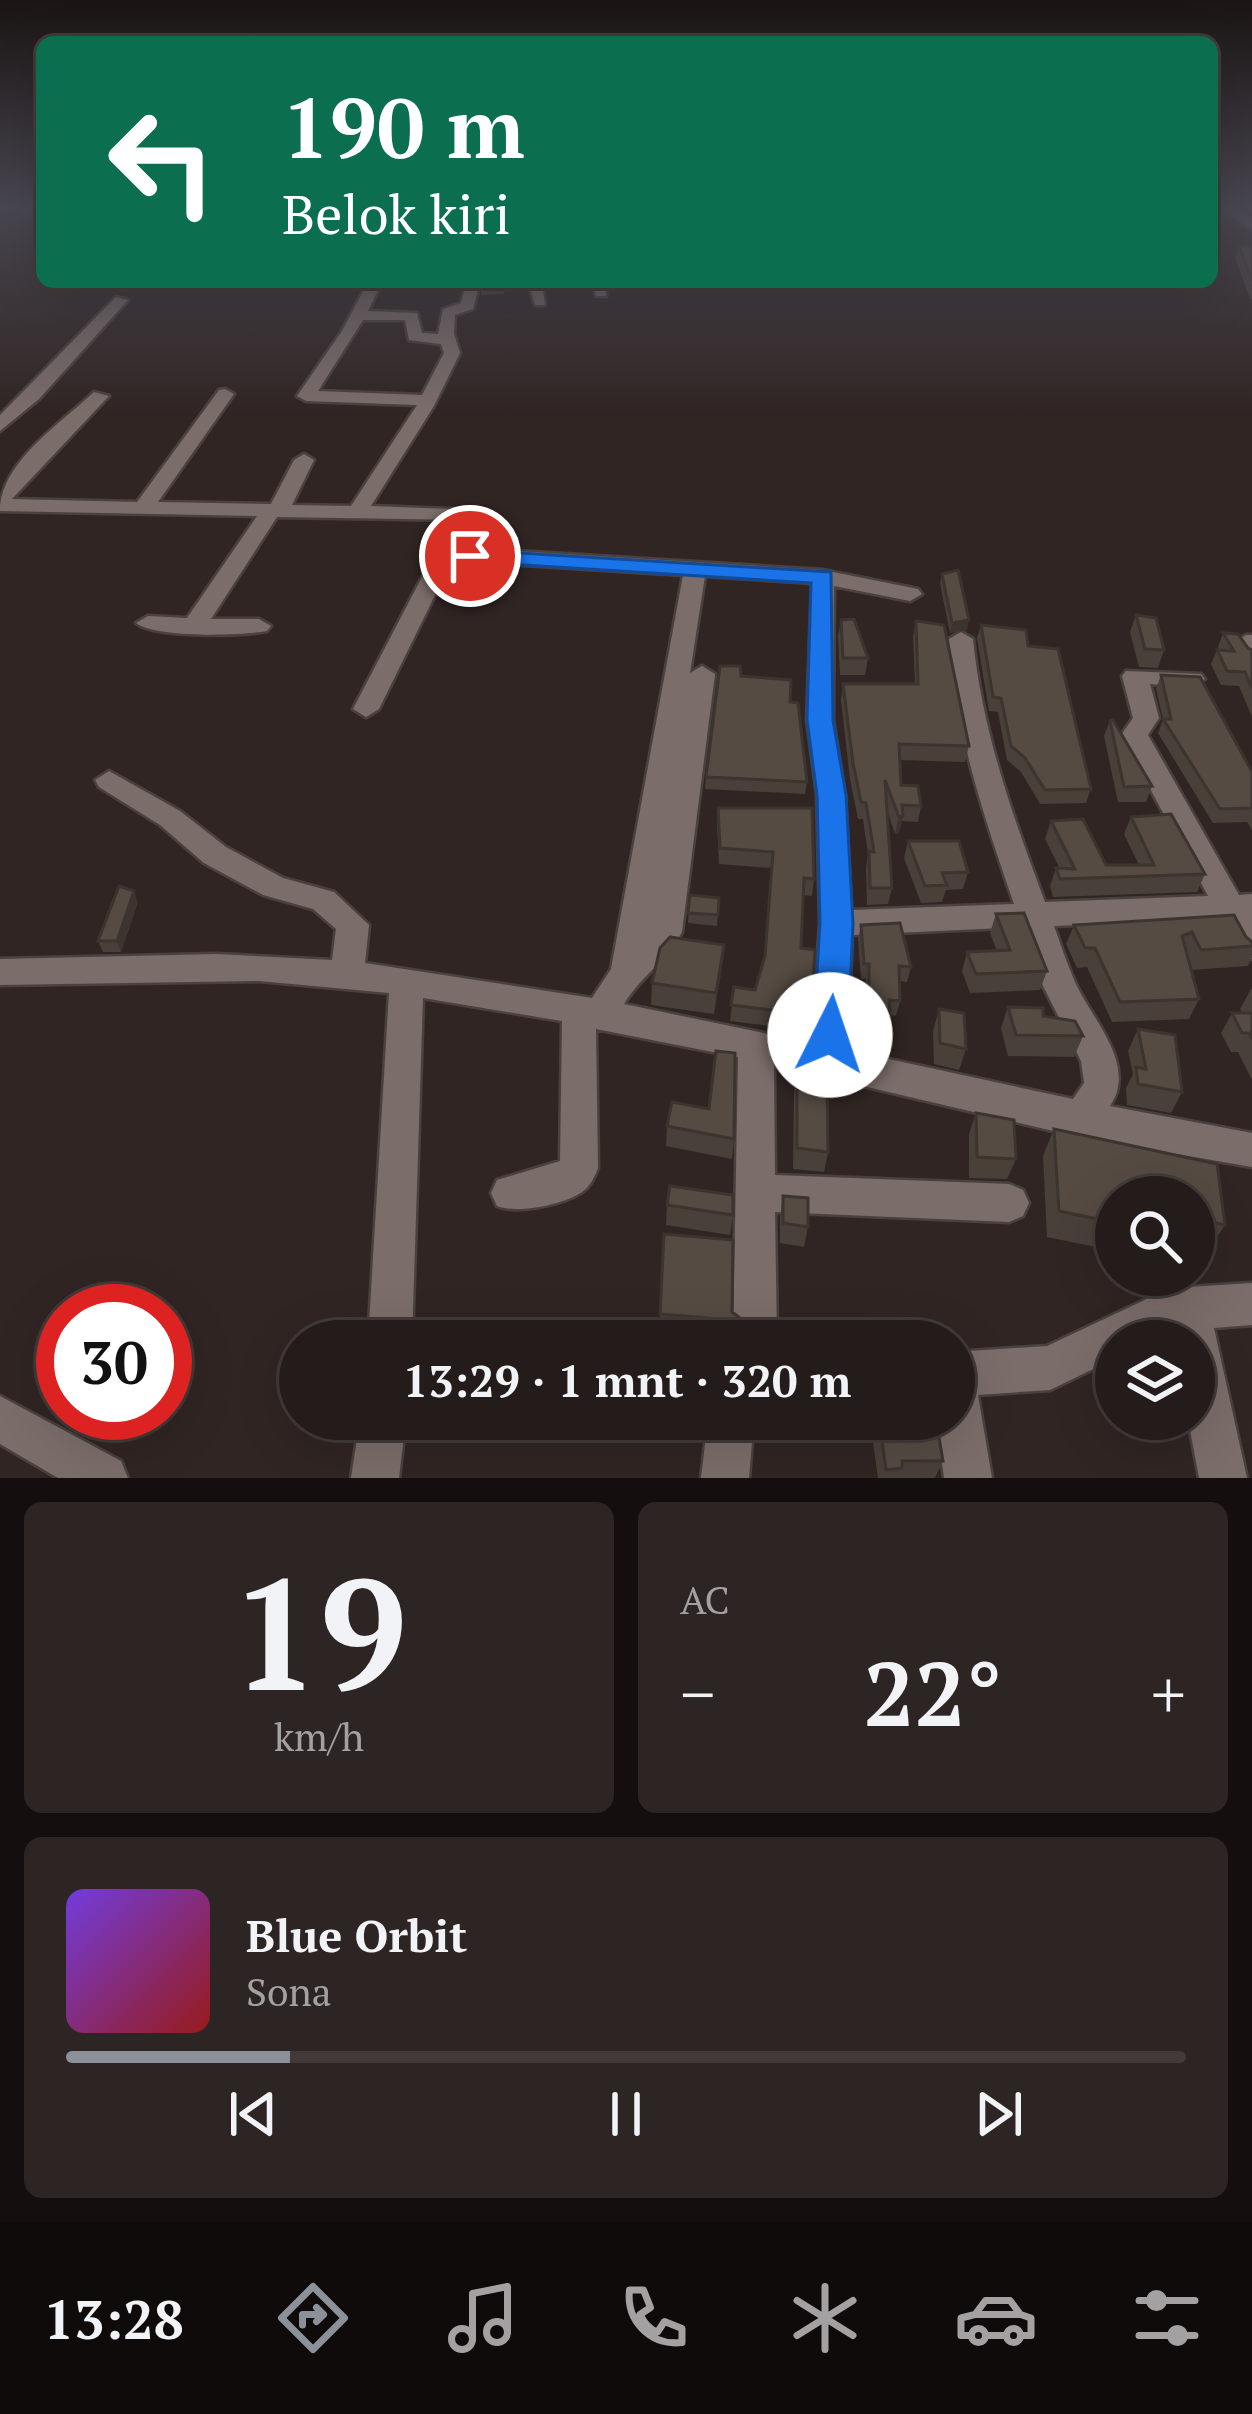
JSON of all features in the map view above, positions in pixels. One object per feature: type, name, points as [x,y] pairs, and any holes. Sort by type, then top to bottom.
[{"type":"street","points":[[372,288],[306,396],[428,400]]},
{"type":"street","points":[[357,512],[428,400],[452,352],[448,312],[468,306],[471,288]]},
{"type":"street","points":[[536,288],[539,302]]},
{"type":"street","points":[[0,424],[46,385],[94,323],[121,300]]},
{"type":"street","points":[[357,315],[412,316],[415,337],[448,340]]},
{"type":"street","points":[[143,508],[226,394]]},
{"type":"street","points":[[0,503],[23,471],[100,395]]},
{"type":"street","points":[[194,626],[275,511],[304,460]]},
{"type":"street","points":[[0,503],[471,514],[481,523],[470,555]]},
{"type":"street","points":[[366,709],[434,577],[470,555],[823,577],[910,594]]},
{"type":"street","points":[[511,1192],[569,1179],[579,1168],[589,1014],[666,932],[663,849],[695,569]]},
{"type":"street","points":[[823,577],[822,634],[832,687],[836,923],[828,1064]]},
{"type":"street","points":[[148,623],[260,626]]},
{"type":"street","points":[[962,640],[966,698],[987,776],[1060,986],[1099,1060],[1103,1086],[1079,1120]]},
{"type":"street","points":[[1252,642],[1246,642],[1252,653]]},
{"type":"street","points":[[663,849],[702,674]]},
{"type":"street","points":[[1192,679],[1135,676],[1146,718],[1134,735],[1242,907],[1252,946]]},
{"type":"street","points":[[109,780],[170,818],[215,855],[274,886],[322,899],[353,925],[347,974]]},
{"type":"street","points":[[836,923],[1242,907]]},
{"type":"street","points":[[4,978],[347,974],[407,982],[589,1014],[1079,1120],[1252,1150]]},
{"type":"street","points":[[391,1320],[407,982]]},
{"type":"street","points":[[755,1320],[756,1049]]},
{"type":"street","points":[[754,1193],[1009,1203]]},
{"type":"street","points":[[975,1373],[1050,1368],[1151,1318],[1188,1309],[1252,1304]]},
{"type":"street","points":[[1188,1309],[1223,1478]]},
{"type":"street","points":[[0,1419],[104,1478]]},
{"type":"street","points":[[375,1478],[380,1440]]},
{"type":"street","points":[[725,1478],[729,1440]]},
{"type":"street","points":[[962,1440],[968,1478]]},
{"type":"building","points":[[958,570],[969,620],[952,623],[942,574]]},
{"type":"building","points":[[1136,615],[1156,618],[1164,650],[1145,649]]},
{"type":"building","points":[[854,619],[868,658],[843,658],[841,620]]},
{"type":"building","points":[[916,621],[944,625],[969,746],[899,744],[901,785],[918,786],[921,806],[902,805],[903,816],[899,817],[885,780],[892,888],[870,888],[869,851],[874,852],[853,763],[843,684],[918,684]]},
{"type":"building","points":[[981,625],[1026,630],[1028,646],[1058,649],[1091,789],[1045,790],[1025,758],[1011,746],[1001,698],[993,697]]},
{"type":"building","points":[[1223,633],[1238,634],[1252,650],[1252,688],[1245,672],[1227,671],[1217,650],[1234,651]]},
{"type":"building","points":[[720,666],[740,666],[741,676],[791,680],[790,702],[798,703],[807,782],[706,777]]},
{"type":"building","points":[[1161,675],[1200,677],[1252,772],[1252,808],[1220,809],[1163,719],[1171,719]]},
{"type":"building","points":[[1113,720],[1152,786],[1124,787]]},
{"type":"building","points":[[718,808],[812,808],[814,879],[804,878],[801,948],[815,950],[811,1015],[731,1005],[734,987],[755,990],[765,956],[773,852],[720,848]]},
{"type":"building","points":[[1171,814],[1205,874],[1060,879],[1056,868],[1075,869],[1051,821],[1083,819],[1106,865],[1154,865],[1131,817]]},
{"type":"building","points":[[908,841],[959,841],[968,872],[942,873],[947,885],[925,886]]},
{"type":"building","points":[[119,886],[134,891],[117,941],[98,941]]},
{"type":"building","points":[[690,895],[719,898],[718,915],[688,913]]},
{"type":"building","points":[[1024,913],[1047,971],[976,974],[967,952],[1010,950],[996,914]]},
{"type":"building","points":[[1234,915],[1252,946],[1201,950],[1192,932],[1182,936],[1199,999],[1120,1002],[1095,948],[1085,948],[1074,925]]},
{"type":"building","points":[[900,923],[911,967],[899,966],[900,1001],[889,1000],[891,1039],[855,1032],[856,1000],[869,1002],[869,964],[864,964],[861,925]]},
{"type":"building","points":[[670,937],[724,945],[716,993],[652,983],[660,948]]},
{"type":"building","points":[[1008,1007],[1043,1008],[1043,1016],[1075,1021],[1083,1036],[1016,1035]]},
{"type":"building","points":[[939,1009],[964,1013],[966,1049],[940,1043]]},
{"type":"building","points":[[1232,1013],[1252,1013],[1252,1039],[1249,1033],[1242,1033]]},
{"type":"building","points":[[1138,1029],[1175,1035],[1182,1092],[1138,1084],[1136,1067],[1146,1069]]},
{"type":"building","points":[[716,1051],[735,1053],[734,1139],[667,1126],[672,1102],[709,1109]]},
{"type":"building","points":[[797,1072],[827,1075],[828,1152],[797,1148]]},
{"type":"building","points":[[976,1113],[1014,1120],[1016,1159],[977,1157]]},
{"type":"building","points":[[1054,1129],[1217,1164],[1225,1225],[1215,1223],[1215,1176],[1095,1176],[1095,1219],[1059,1211]]},
{"type":"building","points":[[670,1186],[733,1195],[733,1215],[667,1205]]},
{"type":"building","points":[[783,1196],[808,1198],[808,1227],[783,1223]]},
{"type":"building","points":[[664,1234],[733,1240],[732,1312],[743,1320],[660,1314]]},
{"type":"building","points":[[882,1440],[939,1440],[943,1461],[902,1461],[902,1468],[886,1470]]},
{"type":"route","points":[[470,556],[823,577],[820,720],[831,795],[836,923],[830,1035]]}]
